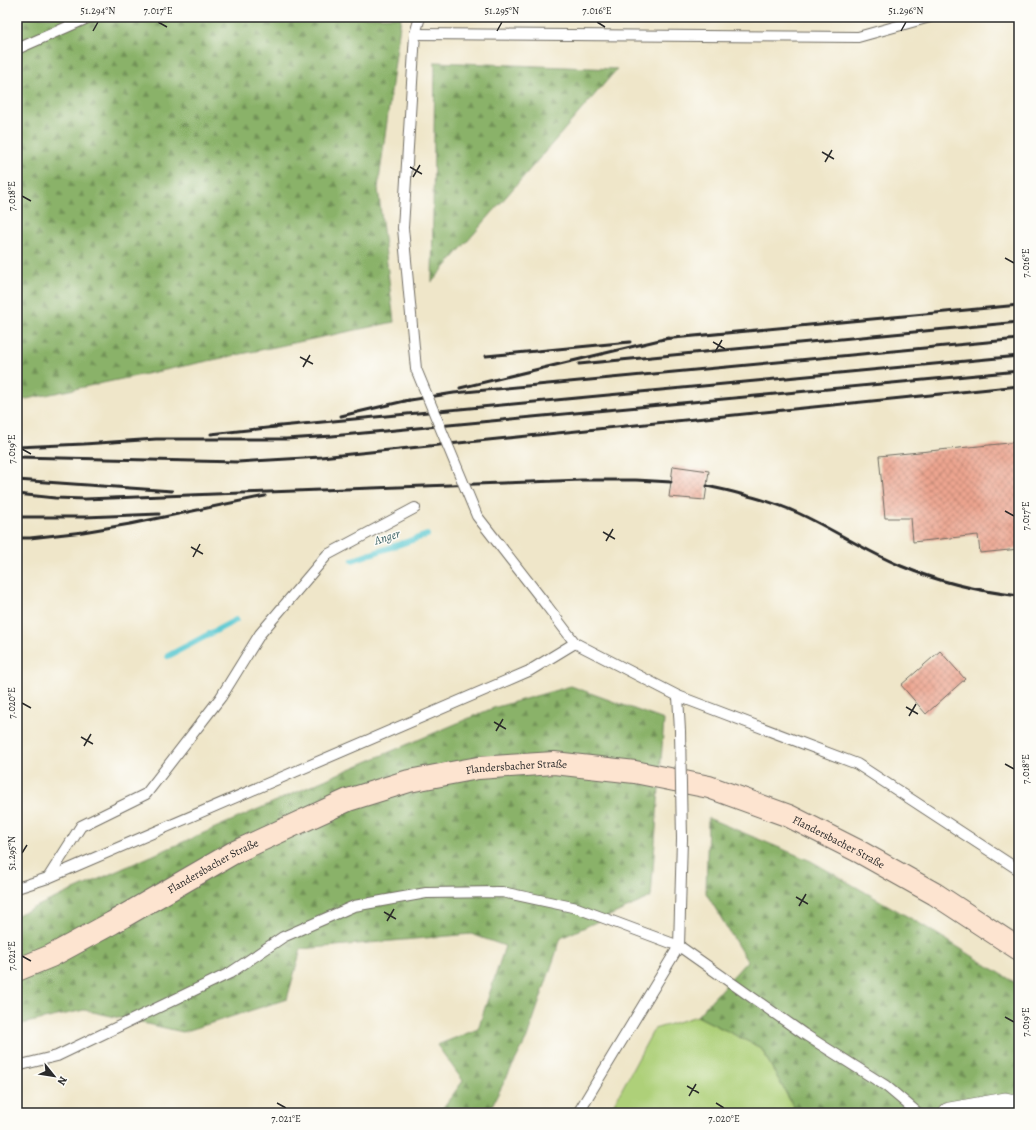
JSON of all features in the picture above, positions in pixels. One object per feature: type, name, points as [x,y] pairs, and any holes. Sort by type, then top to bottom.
[{"type":"street","name":"Flandersbacher Straße","points":[[17,970],[51,956],[112,923],[233,853],[348,800],[416,779],[478,768],[554,763],[635,772],[709,787],[789,816],[860,852],[935,894],[1019,949]]},
{"type":"street","points":[[949,1113],[1005,1103],[1019,1106]]},
{"type":"lane","points":[[17,49],[90,17]]},
{"type":"lane","points":[[420,17],[415,34],[403,228],[416,369],[477,516],[575,643],[678,696],[857,764],[1019,870]]},
{"type":"lane","points":[[415,34],[858,37],[930,17]]},
{"type":"lane","points":[[48,878],[81,826],[146,794],[221,697],[260,634],[327,555],[415,508]]},
{"type":"lane","points":[[17,888],[48,878],[530,671],[575,643]]},
{"type":"lane","points":[[578,1113],[679,946],[682,839],[678,696]]},
{"type":"lane","points":[[17,1066],[57,1056],[230,973],[282,937],[354,906],[426,893],[502,892],[577,908],[679,946],[804,1034],[886,1086],[918,1113]]},
{"type":"green space","points":[[17,17],[401,17],[378,188],[394,322],[17,401]]},
{"type":"green space","points":[[435,62],[617,69],[432,282]]},
{"type":"green space","points":[[571,686],[664,720],[651,897],[561,938],[527,1038],[488,1113],[439,1113],[463,1081],[437,1045],[478,1029],[505,946],[471,934],[301,949],[287,999],[183,1032],[84,1010],[17,1025],[17,915],[338,774],[493,708]]},
{"type":"green space","points":[[708,818],[811,861],[924,926],[1019,985],[1019,1113],[797,1113],[761,1048],[697,1016],[747,961],[706,893]]},
{"type":"green space","points":[[697,1016],[761,1048],[797,1113],[609,1113],[654,1029]]},
{"type":"building","points":[[1019,442],[1019,549],[980,553],[978,535],[913,542],[911,518],[885,518],[879,456]]},
{"type":"building","points":[[673,466],[709,471],[705,500],[669,497]]},
{"type":"building","points":[[940,651],[965,679],[926,714],[901,685]]},
{"type":"waterway","name":"Anger","points":[[353,560],[427,535]]},
{"type":"waterway","name":"Anger","points":[[168,656],[236,620]]},
{"type":"railway","points":[[663,339],[1019,305]]},
{"type":"railway","points":[[579,364],[1019,322]]},
{"type":"railway","points":[[460,388],[668,338]]},
{"type":"railway","points":[[404,401],[454,393],[1019,339]]},
{"type":"railway","points":[[486,356],[630,342]]},
{"type":"railway","points":[[270,427],[1019,356]]},
{"type":"railway","points":[[17,447],[156,439],[286,439],[332,436],[1019,371]]},
{"type":"railway","points":[[17,457],[238,462],[321,457],[1019,386]]},
{"type":"railway","points":[[341,416],[409,400]]},
{"type":"railway","points":[[211,434],[276,427]]},
{"type":"railway","points":[[17,480],[172,491]]},
{"type":"railway","points":[[17,494],[55,498],[85,499],[582,480],[636,480],[671,482]]},
{"type":"railway","points":[[707,486],[753,497],[787,508],[811,519],[862,547],[915,572],[959,585],[1019,596]]},
{"type":"railway","points":[[17,538],[83,532],[130,524],[265,496]]},
{"type":"railway","points":[[17,517],[85,517],[159,514]]}]
